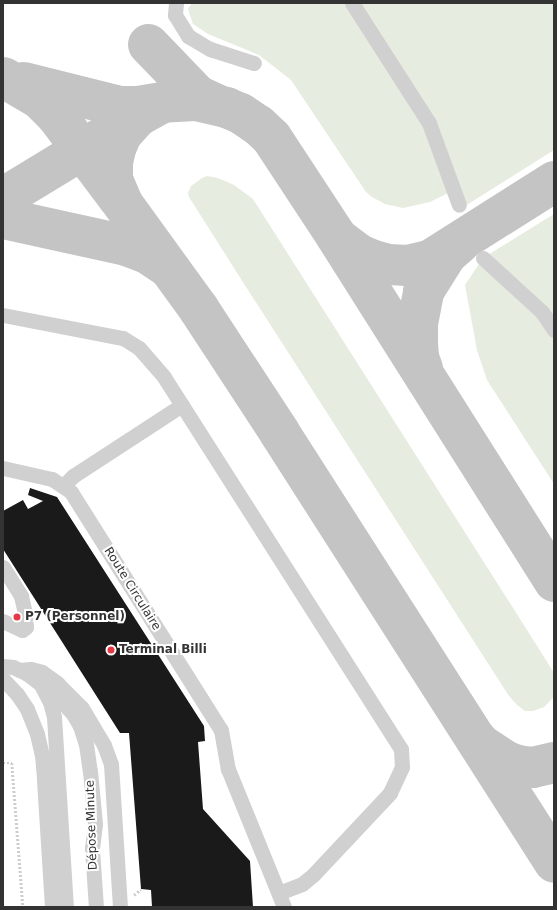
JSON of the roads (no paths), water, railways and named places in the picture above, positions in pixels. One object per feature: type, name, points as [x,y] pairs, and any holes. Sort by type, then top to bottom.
[{"type":"street","points":[[176,3],[175,15],[188,36],[210,49],[254,63]]},
{"type":"street","points":[[352,3],[429,123],[459,205]]},
{"type":"street","points":[[483,258],[542,312],[554,330]]},
{"type":"street","points":[[3,315],[123,338],[139,348],[164,377],[400,749],[402,766],[390,793],[313,875],[302,884],[279,893]]},
{"type":"street","points":[[64,486],[73,476],[182,405]]},
{"type":"street","name":"Route Circulaire","points":[[3,468],[52,479],[71,492],[221,730],[228,769],[284,907]]},
{"type":"street","points":[[3,566],[21,596],[25,613],[26,627],[22,630],[3,621]]},
{"type":"street","name":"Dépose Minute","points":[[3,666],[19,670],[40,683],[64,703],[80,726],[86,744],[95,824],[92,848],[96,907]]},
{"type":"street","points":[[19,670],[31,669],[42,672],[57,683],[82,708],[104,746],[111,764],[120,907]]},
{"type":"street","points":[[3,680],[17,694],[27,709],[37,734],[43,774],[52,907]]},
{"type":"street","points":[[40,683],[50,702],[54,717],[66,907]]},
{"type":"place","name":"P7 (Personnel)","points":[[17,617]]},
{"type":"place","name":"Terminal Billi","points":[[111,650]]}]
